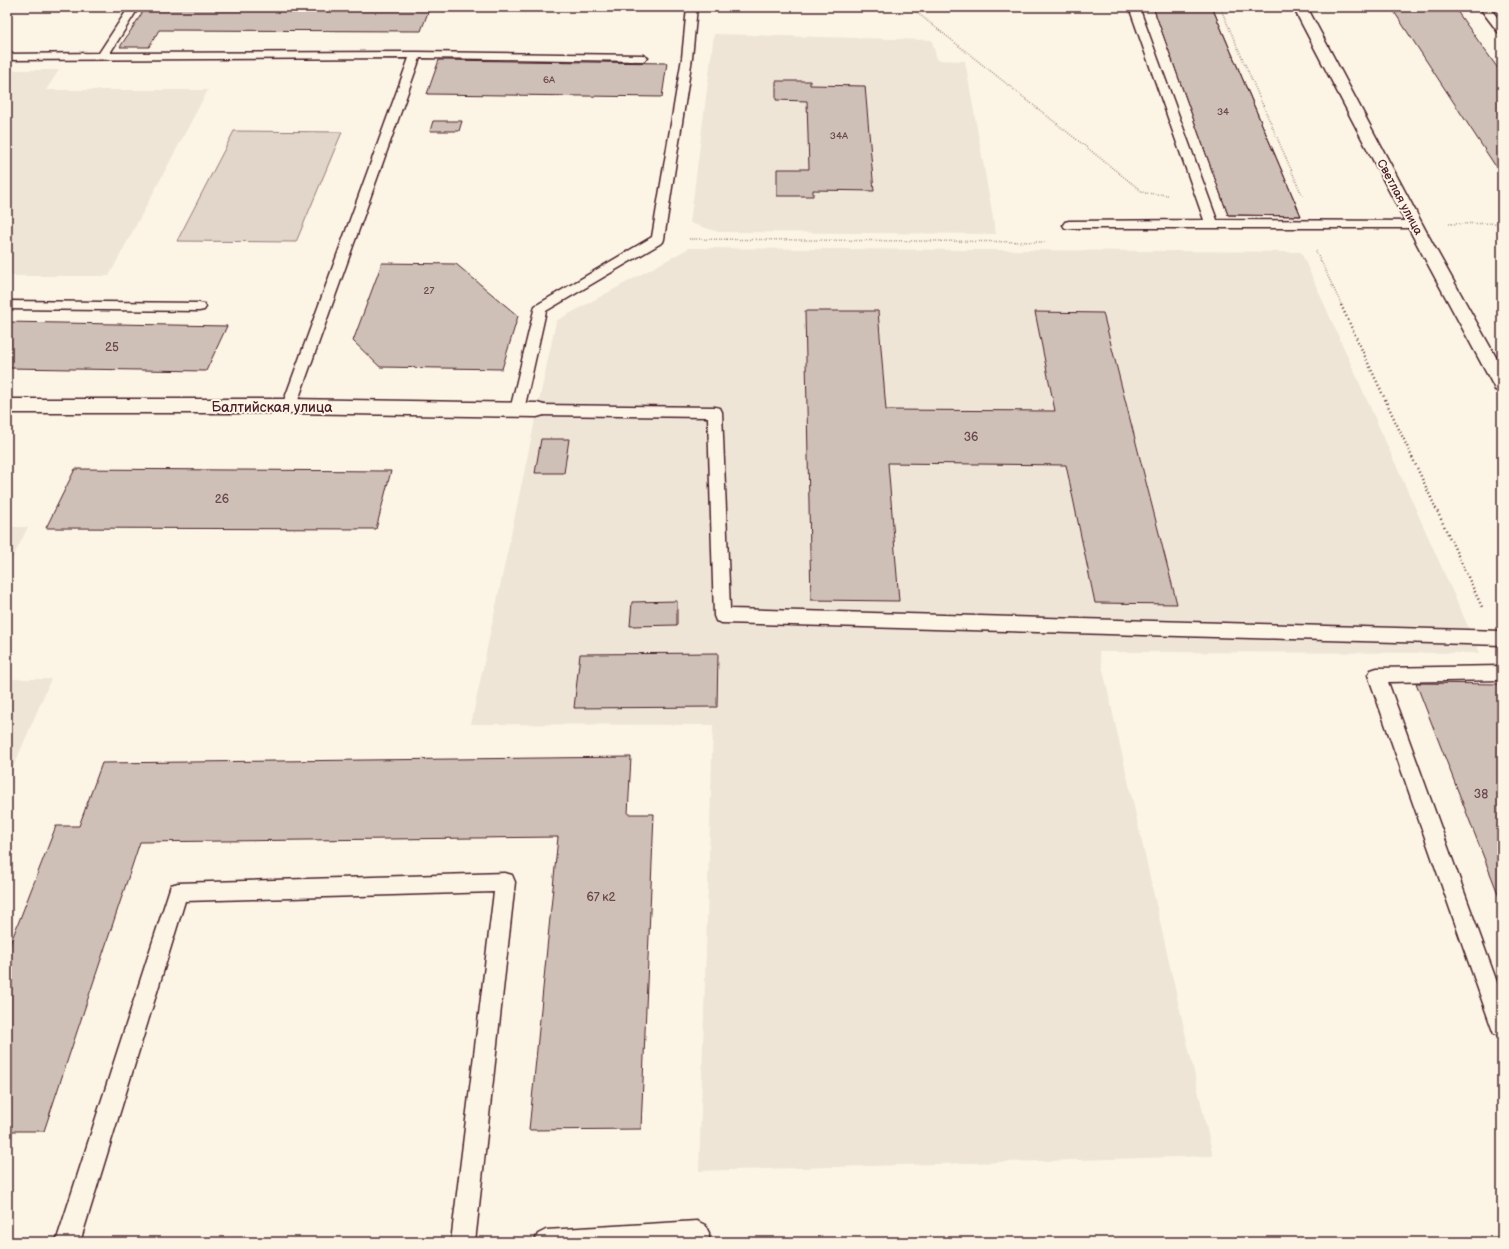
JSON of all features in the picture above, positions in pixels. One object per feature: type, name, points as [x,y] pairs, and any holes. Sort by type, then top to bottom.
[{"type":"street","name":"Светлая улица","points":[[1300,7],[1414,225],[1502,385]]},
{"type":"street","name":"Балтийская улица","points":[[7,406],[289,406],[537,410]]},
{"type":"lane","points":[[102,57],[134,7]]},
{"type":"lane","points":[[518,410],[540,310],[658,239],[687,58],[692,7]]},
{"type":"lane","points":[[1134,7],[1212,224]]},
{"type":"lane","points":[[1484,7],[1502,30]]},
{"type":"lane","points":[[289,406],[416,55]]},
{"type":"lane","points":[[7,57],[416,55],[643,58]]},
{"type":"lane","points":[[1069,225],[1414,225]]},
{"type":"lane","points":[[7,305],[199,308]]},
{"type":"lane","points":[[537,410],[715,412],[722,616],[1499,637]]},
{"type":"lane","points":[[1502,673],[1378,675],[1502,1026]]},
{"type":"lane","points":[[68,1242],[178,892],[505,882],[463,1242]]},
{"type":"lane","points":[[546,1242],[697,1233],[697,1242]]},
{"type":"path","points":[[910,7],[1144,193],[1202,197]]},
{"type":"path","points":[[1220,7],[1315,224],[1313,245],[1499,637]]},
{"type":"path","points":[[1414,225],[1502,223]]},
{"type":"path","points":[[658,239],[1050,242]]},
{"type":"shaded area","points":[[714,34],[932,40],[937,60],[965,61],[996,234],[718,232],[690,223]]},
{"type":"shaded area","points":[[7,70],[59,70],[46,90],[208,90],[109,276],[7,276]]},
{"type":"shaded area","points":[[234,131],[342,132],[296,242],[177,241]]},
{"type":"shaded area","points":[[689,248],[1301,252],[1480,653],[1099,652],[1213,1156],[699,1171],[713,725],[471,724],[556,321]]},
{"type":"shaded area","points":[[7,527],[28,527],[7,569]]},
{"type":"shaded area","points":[[7,679],[51,679],[7,782]]},
{"type":"building","points":[[146,7],[430,7],[421,31],[159,30],[149,47],[120,47]]},
{"type":"building","points":[[1153,7],[1212,7],[1301,216],[1228,215]]},
{"type":"building","points":[[1153,7],[1212,7],[1301,216],[1228,215]]},
{"type":"building","points":[[1391,7],[1454,7],[1502,74],[1502,176]]},
{"type":"building","points":[[439,60],[667,63],[662,97],[427,94]]},
{"type":"building","points":[[776,81],[810,81],[810,85],[865,86],[874,191],[813,190],[813,196],[777,196],[777,169],[809,169],[807,101],[776,100]]},
{"type":"building","points":[[433,121],[462,121],[459,131],[430,131]]},
{"type":"building","points":[[382,263],[456,264],[518,316],[502,369],[380,367],[353,341]]},
{"type":"building","points":[[805,311],[878,311],[886,410],[1055,411],[1035,312],[1103,313],[1177,604],[1095,603],[1066,465],[888,463],[899,601],[811,600]]},
{"type":"building","points":[[7,322],[227,326],[206,371],[7,368]]},
{"type":"building","points":[[541,439],[569,439],[564,473],[535,473]]},
{"type":"building","points":[[75,469],[391,471],[376,529],[46,528]]},
{"type":"building","points":[[677,601],[677,625],[630,626],[632,602]]},
{"type":"building","points":[[718,653],[717,707],[574,708],[580,654]]},
{"type":"building","points":[[1416,683],[1502,684],[1502,904]]},
{"type":"building","points":[[631,757],[628,814],[654,814],[641,1129],[529,1130],[558,837],[140,842],[44,1131],[7,1131],[7,952],[56,826],[79,826],[102,763]]}]
